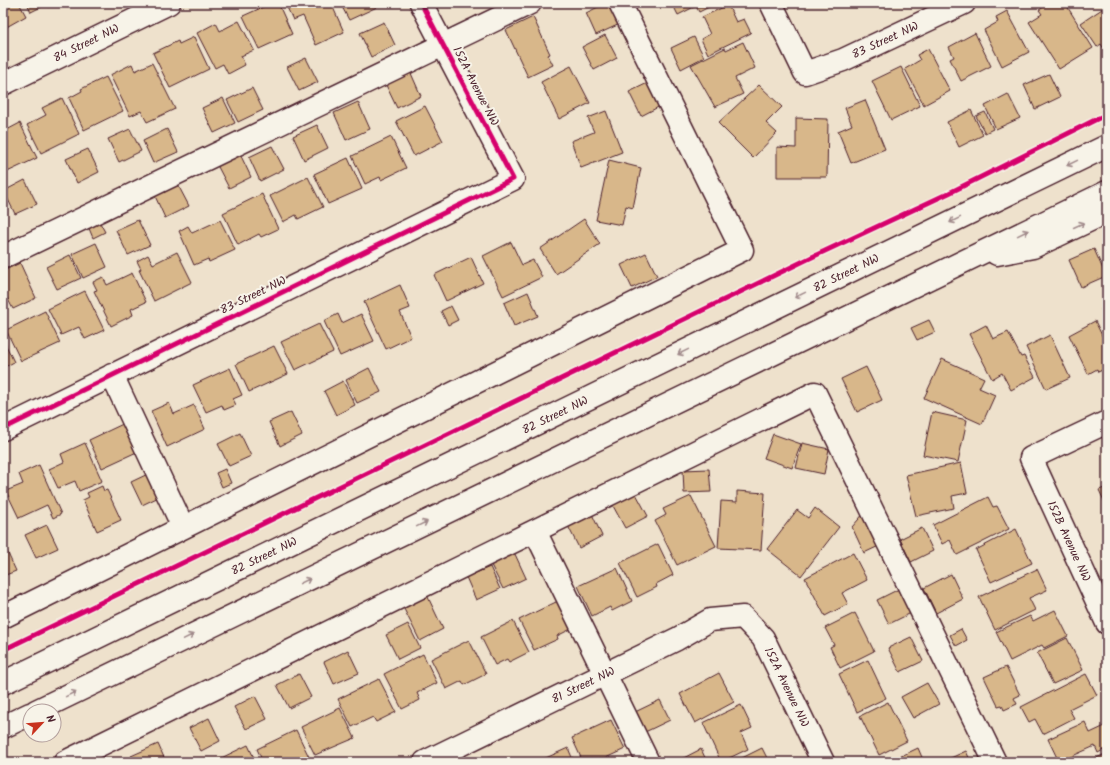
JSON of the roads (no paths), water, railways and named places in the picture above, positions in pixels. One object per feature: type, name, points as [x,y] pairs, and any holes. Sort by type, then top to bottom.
[{"type":"main road","name":"84 Street NW","points":[[3,84],[168,3]]},
{"type":"main road","name":"152A Avenue NW","points":[[421,3],[513,179]]},
{"type":"main road","points":[[3,257],[444,46],[530,3]]},
{"type":"main road","points":[[3,617],[742,250],[620,3]]},
{"type":"main road","name":"83 Street NW","points":[[771,3],[805,73],[844,60],[964,3]]},
{"type":"main road","name":"82 Street NW","points":[[3,683],[1107,146]]},
{"type":"main road","name":"83 Street NW","points":[[3,429],[513,179]]},
{"type":"main road","points":[[53,703],[1107,192]]},
{"type":"main road","points":[[963,262],[1033,247],[1107,212]]},
{"type":"main road","points":[[112,375],[183,527]]},
{"type":"main road","points":[[65,762],[815,393],[995,762]]},
{"type":"main road","name":"152B Avenue NW","points":[[1107,422],[1031,458],[1107,623]]},
{"type":"main road","points":[[535,531],[648,762]]},
{"type":"main road","name":"152A Avenue NW","points":[[743,617],[763,638],[823,762]]},
{"type":"main road","name":"81 Street NW","points":[[425,762],[605,674],[710,620],[743,617]]},
{"type":"main road","points":[[3,727],[22,718]]}]
